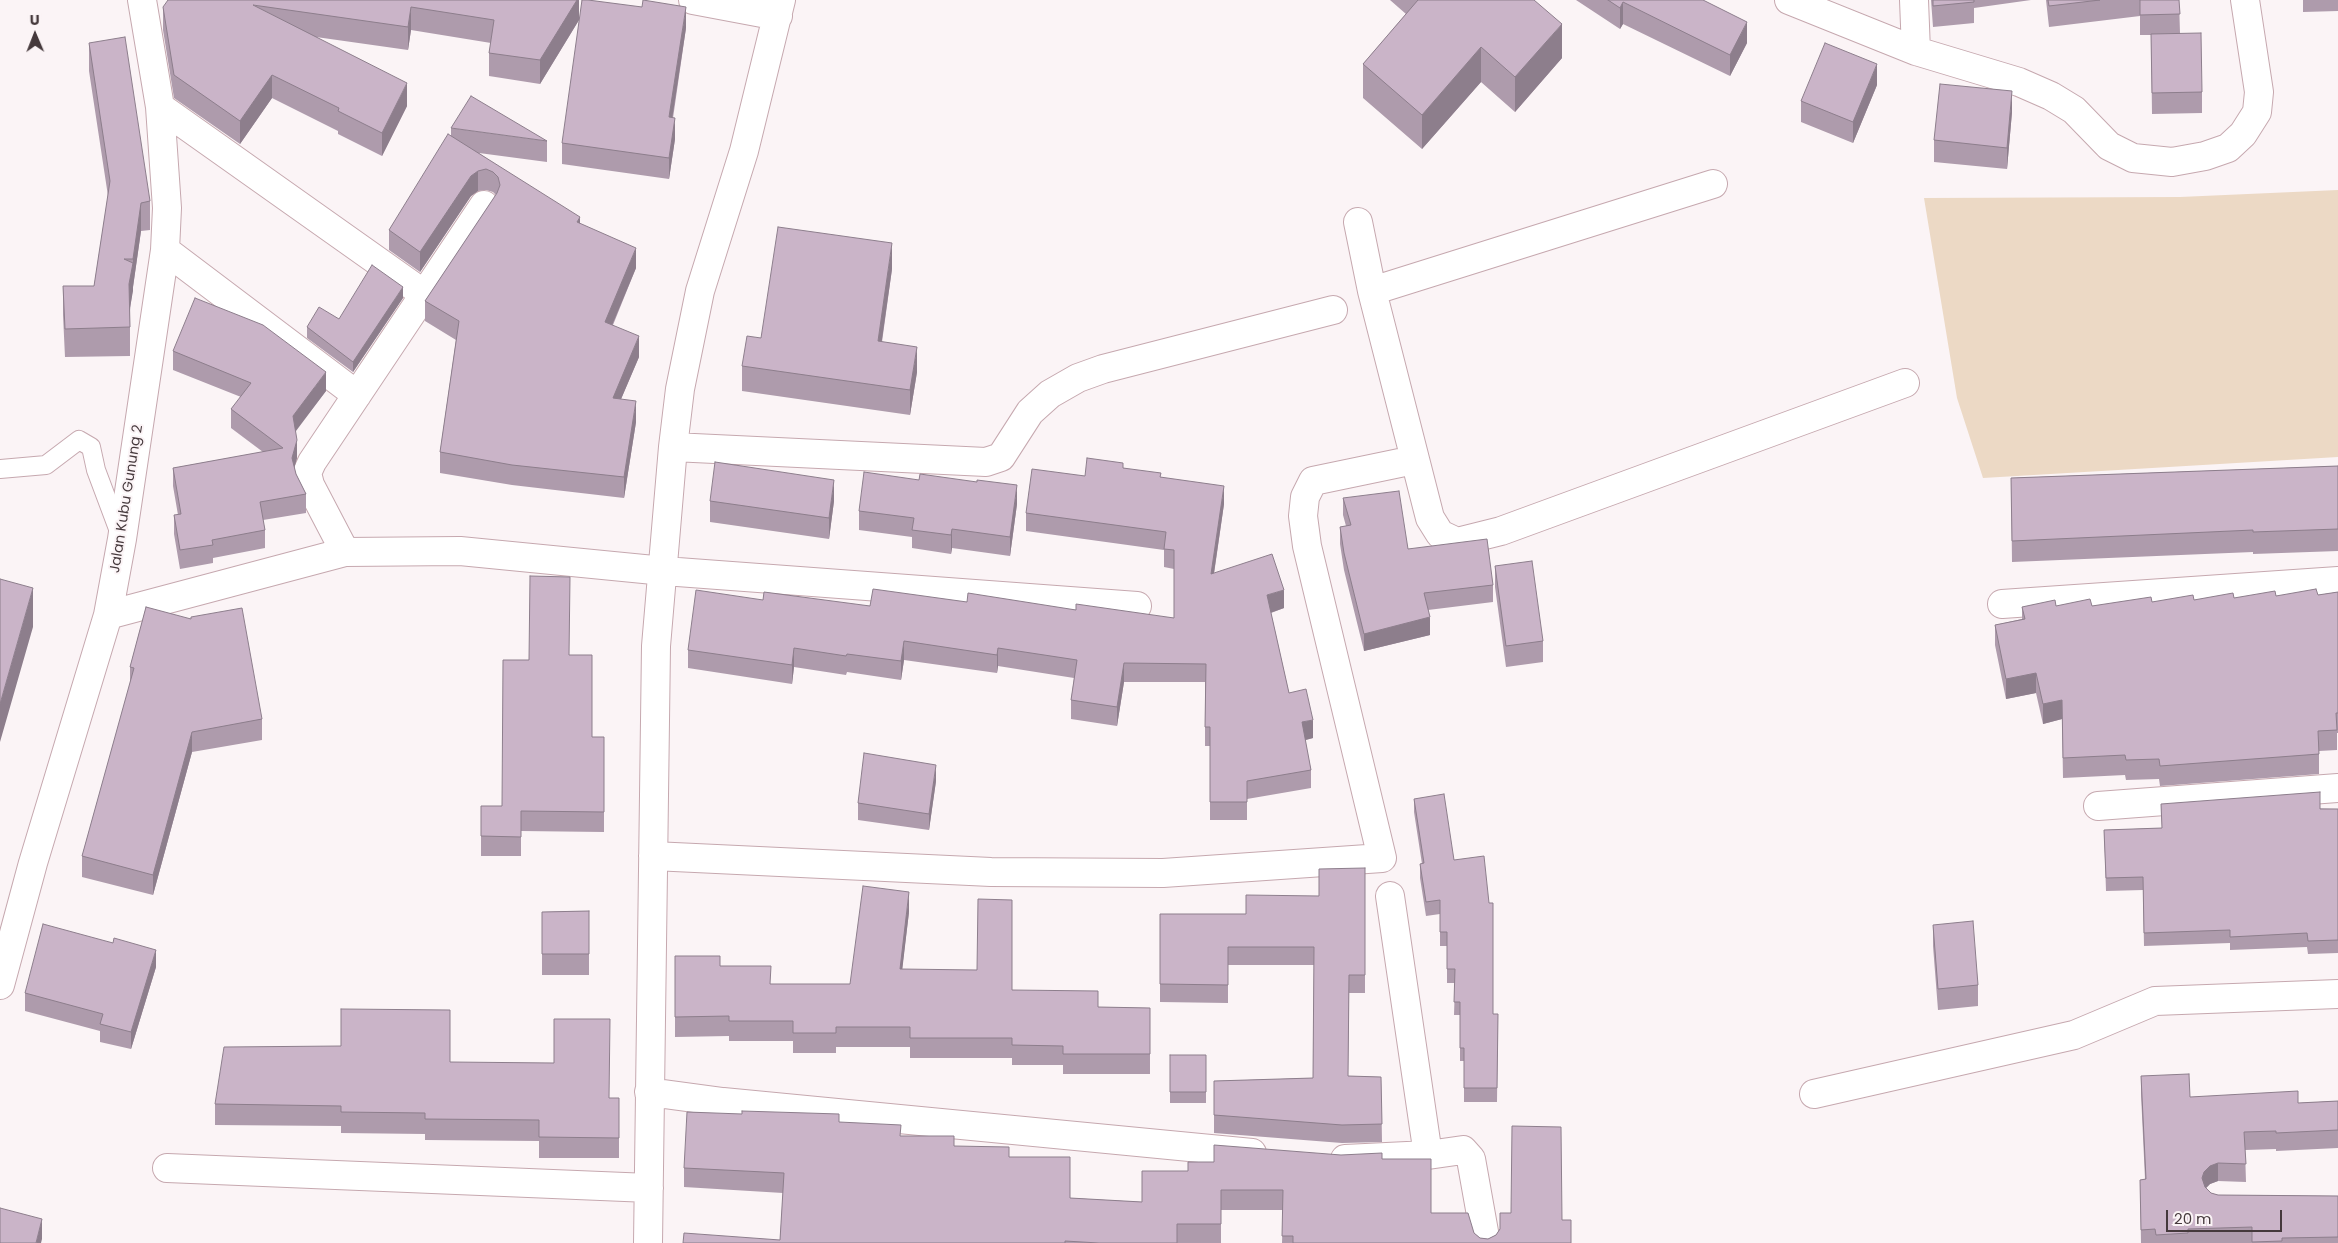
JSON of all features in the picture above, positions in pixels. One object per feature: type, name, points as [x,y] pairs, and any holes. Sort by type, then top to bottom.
[{"type":"street","name":"Jalan Kubu Gunung 2","points":[[0,985],[33,863],[108,615],[122,539],[165,250],[167,208],[160,106],[142,0]]},
{"type":"street","points":[[648,1243],[649,1092],[654,910],[652,856],[656,646],[664,571],[673,447],[680,389],[700,291],[744,151],[779,8],[694,0]]},
{"type":"street","points":[[1789,0],[1916,52],[2019,82],[2051,96],[2074,110],[2109,146],[2133,158],[2172,162],[2205,156],[2228,148],[2244,134],[2256,112],[2259,92],[2245,0]]},
{"type":"street","points":[[1914,0],[1916,52]]},
{"type":"street","points":[[160,106],[424,294]]},
{"type":"street","points":[[1372,291],[1714,184]]},
{"type":"street","points":[[345,552],[310,485],[308,473],[312,462],[484,205]]},
{"type":"street","points":[[1358,222],[1372,291],[1430,518],[1440,534],[1458,542],[1501,531],[1905,383]]},
{"type":"street","points":[[165,250],[357,395]]},
{"type":"street","points":[[673,447],[986,462],[1000,457],[1030,412],[1050,394],[1078,378],[1103,369],[1333,310]]},
{"type":"street","points":[[652,856],[991,872],[1163,872],[1382,858],[1307,546],[1303,516],[1305,497],[1313,481],[1414,460]]},
{"type":"street","points":[[108,615],[345,552],[460,551],[664,571],[688,571],[1138,606]]},
{"type":"street","points":[[2002,604],[2338,581]]},
{"type":"street","points":[[2098,806],[2338,788]]},
{"type":"street","points":[[1390,896],[1428,1155]]},
{"type":"street","points":[[1814,1094],[2074,1035],[2155,1001],[2338,994]]},
{"type":"street","points":[[649,1092],[723,1102],[1275,1155]]},
{"type":"street","points":[[1323,1158],[1428,1155],[1463,1150],[1471,1159],[1486,1243]]},
{"type":"street","points":[[167,1168],[649,1188]]},
{"type":"lane","points":[[0,469],[46,465],[79,440],[91,447],[96,470],[122,539]]},
{"type":"shaded area","points":[[2338,190],[2338,457],[1983,478],[1957,398],[1924,198],[2180,197]]},
{"type":"building","points":[[168,0],[577,0],[540,60],[489,53],[494,20],[411,7],[408,27],[253,5],[407,83],[382,133],[338,111],[339,108],[272,75],[240,121],[174,75],[163,7]]},
{"type":"building","points":[[582,0],[642,7],[643,0],[686,7],[669,117],[675,118],[669,158],[562,143]]},
{"type":"building","points":[[1418,0],[1534,0],[1562,24],[1515,77],[1481,47],[1422,115],[1363,64]]},
{"type":"building","points":[[1608,0],[1703,0],[1747,22],[1730,55],[1623,2],[1620,8]]},
{"type":"building","points":[[1933,0],[1974,0],[1974,2],[1933,6]]},
{"type":"building","points":[[2048,0],[2100,0],[2049,6]]},
{"type":"building","points":[[2140,0],[2179,0],[2180,14],[2140,15]]},
{"type":"building","points":[[2201,33],[2202,92],[2152,93],[2151,34]]},
{"type":"building","points":[[125,37],[150,201],[141,203],[133,259],[124,259],[133,263],[129,284],[130,327],[65,329],[63,286],[94,286],[110,181],[89,43]]},
{"type":"building","points":[[1825,43],[1877,64],[1853,122],[1801,101]]},
{"type":"building","points":[[1940,84],[2012,91],[2007,148],[1934,140]]},
{"type":"building","points":[[471,96],[547,141],[451,128]]},
{"type":"building","points":[[448,134],[580,217],[577,222],[636,248],[605,322],[639,336],[613,398],[636,401],[624,477],[512,465],[440,452],[459,321],[425,301],[497,193],[500,185],[498,177],[486,169],[478,171],[471,176],[420,252],[389,230]]},
{"type":"building","points":[[778,227],[892,243],[878,341],[917,347],[910,390],[742,366],[747,336],[761,338]]},
{"type":"building","points":[[372,265],[403,287],[353,362],[307,327],[319,307],[339,319]]},
{"type":"building","points":[[195,298],[263,325],[326,372],[293,416],[297,440],[292,458],[296,474],[306,494],[260,502],[265,530],[212,540],[213,545],[180,550],[174,515],[181,514],[173,468],[283,448],[231,409],[251,383],[173,351]]},
{"type":"building","points":[[1087,458],[1123,463],[1123,468],[1161,473],[1160,477],[1224,486],[1211,574],[1272,554],[1284,590],[1267,595],[1289,693],[1306,689],[1313,720],[1302,722],[1311,770],[1247,781],[1247,802],[1210,802],[1210,727],[1205,727],[1206,664],[1124,663],[1117,707],[1071,700],[1077,660],[998,648],[997,655],[904,641],[901,661],[847,654],[846,656],[794,648],[792,665],[688,650],[696,590],[763,600],[764,592],[870,606],[873,589],[967,602],[968,593],[1076,610],[1076,604],[1174,618],[1174,550],[1164,549],[1166,532],[1026,513],[1032,469],[1085,476]]},
{"type":"building","points":[[715,462],[834,480],[829,518],[710,501]]},
{"type":"building","points":[[2338,466],[2338,529],[2253,532],[2253,530],[2012,541],[2011,478]]},
{"type":"building","points":[[864,472],[919,480],[920,474],[977,482],[977,480],[1017,485],[1010,537],[952,529],[951,535],[912,530],[914,518],[859,511]]},
{"type":"building","points":[[1399,491],[1408,549],[1487,539],[1493,585],[1424,593],[1430,617],[1364,634],[1344,553],[1340,527],[1351,525],[1343,498]]},
{"type":"building","points":[[1532,561],[1543,641],[1506,646],[1495,566]]},
{"type":"building","points":[[530,576],[570,577],[569,655],[592,655],[592,737],[604,737],[604,812],[521,811],[521,837],[481,836],[481,806],[502,806],[503,660],[529,660]]},
{"type":"building","points":[[0,579],[33,588],[0,704]]},
{"type":"building","points":[[2316,589],[2318,595],[2338,592],[2337,730],[2318,731],[2319,754],[2160,766],[2159,759],[2126,760],[2125,755],[2063,758],[2062,700],[2043,704],[2036,673],[2006,679],[1995,625],[2025,619],[2022,607],[2055,600],[2056,606],[2090,599],[2092,606],[2151,597],[2152,602],[2193,595],[2194,600],[2233,593],[2234,598],[2275,591],[2276,596]]},
{"type":"building","points":[[146,607],[191,619],[191,617],[242,608],[262,719],[192,732],[153,875],[82,856],[134,668],[130,667]]},
{"type":"building","points":[[864,753],[936,765],[929,814],[858,803]]},
{"type":"building","points":[[2320,792],[2320,809],[2338,809],[2338,940],[2308,941],[2307,933],[2230,937],[2230,930],[2144,933],[2143,877],[2106,878],[2104,830],[2162,828],[2161,804]]},
{"type":"building","points":[[1444,794],[1454,860],[1484,856],[1489,903],[1493,903],[1493,1014],[1498,1014],[1497,1088],[1464,1088],[1464,1048],[1460,1048],[1460,1002],[1454,1002],[1455,969],[1447,969],[1447,932],[1440,932],[1440,900],[1426,902],[1420,864],[1424,863],[1414,799]]},
{"type":"building","points":[[1365,868],[1365,975],[1349,975],[1348,1076],[1381,1077],[1382,1124],[1342,1125],[1214,1115],[1214,1081],[1313,1078],[1314,947],[1228,947],[1228,985],[1160,984],[1160,914],[1246,914],[1246,895],[1319,896],[1319,869]]},
{"type":"building","points":[[863,886],[909,892],[900,969],[977,970],[978,899],[1012,900],[1012,990],[1098,991],[1098,1007],[1150,1008],[1150,1054],[1063,1054],[1063,1046],[1012,1045],[1012,1038],[910,1038],[910,1027],[836,1027],[836,1033],[793,1033],[793,1021],[729,1021],[729,1016],[675,1017],[675,956],[720,956],[720,966],[771,966],[770,984],[850,984]]},
{"type":"building","points":[[589,911],[589,954],[542,954],[542,912]]},
{"type":"building","points":[[1973,921],[1978,985],[1938,989],[1933,925]]},
{"type":"building","points":[[43,924],[113,943],[114,938],[156,950],[131,1032],[100,1024],[103,1014],[25,993]]},
{"type":"building","points":[[341,1009],[450,1010],[450,1062],[554,1063],[554,1019],[610,1019],[609,1098],[619,1098],[619,1138],[539,1137],[539,1120],[425,1119],[425,1113],[341,1112],[341,1106],[215,1104],[224,1047],[341,1046]]},
{"type":"building","points":[[1170,1055],[1206,1055],[1206,1092],[1170,1092]]},
{"type":"building","points":[[2189,1074],[2190,1097],[2298,1091],[2298,1103],[2338,1101],[2338,1130],[2276,1133],[2276,1131],[2244,1132],[2246,1164],[2218,1163],[2210,1166],[2204,1172],[2202,1178],[2205,1187],[2211,1193],[2218,1195],[2338,1196],[2338,1237],[2282,1238],[2282,1241],[2252,1242],[2252,1227],[2188,1229],[2188,1233],[2156,1235],[2155,1229],[2141,1230],[2140,1180],[2146,1179],[2141,1076]]},
{"type":"building","points":[[742,1111],[839,1114],[839,1122],[901,1125],[900,1136],[954,1136],[954,1146],[1009,1147],[1009,1157],[1070,1157],[1070,1198],[1142,1202],[1142,1171],[1188,1171],[1188,1162],[1214,1162],[1214,1145],[1341,1155],[1382,1153],[1382,1159],[1431,1159],[1431,1213],[1468,1213],[1474,1233],[1480,1238],[1488,1239],[1496,1235],[1500,1229],[1500,1213],[1511,1213],[1512,1126],[1561,1127],[1562,1220],[1571,1220],[1571,1243],[1293,1243],[1293,1236],[1282,1236],[1283,1190],[1221,1190],[1221,1224],[1177,1224],[1177,1243],[1065,1241],[1065,1243],[683,1243],[684,1233],[780,1240],[784,1173],[684,1168],[687,1112],[742,1114]]},
{"type":"building","points":[[0,1208],[42,1219],[36,1243],[0,1243]]}]
